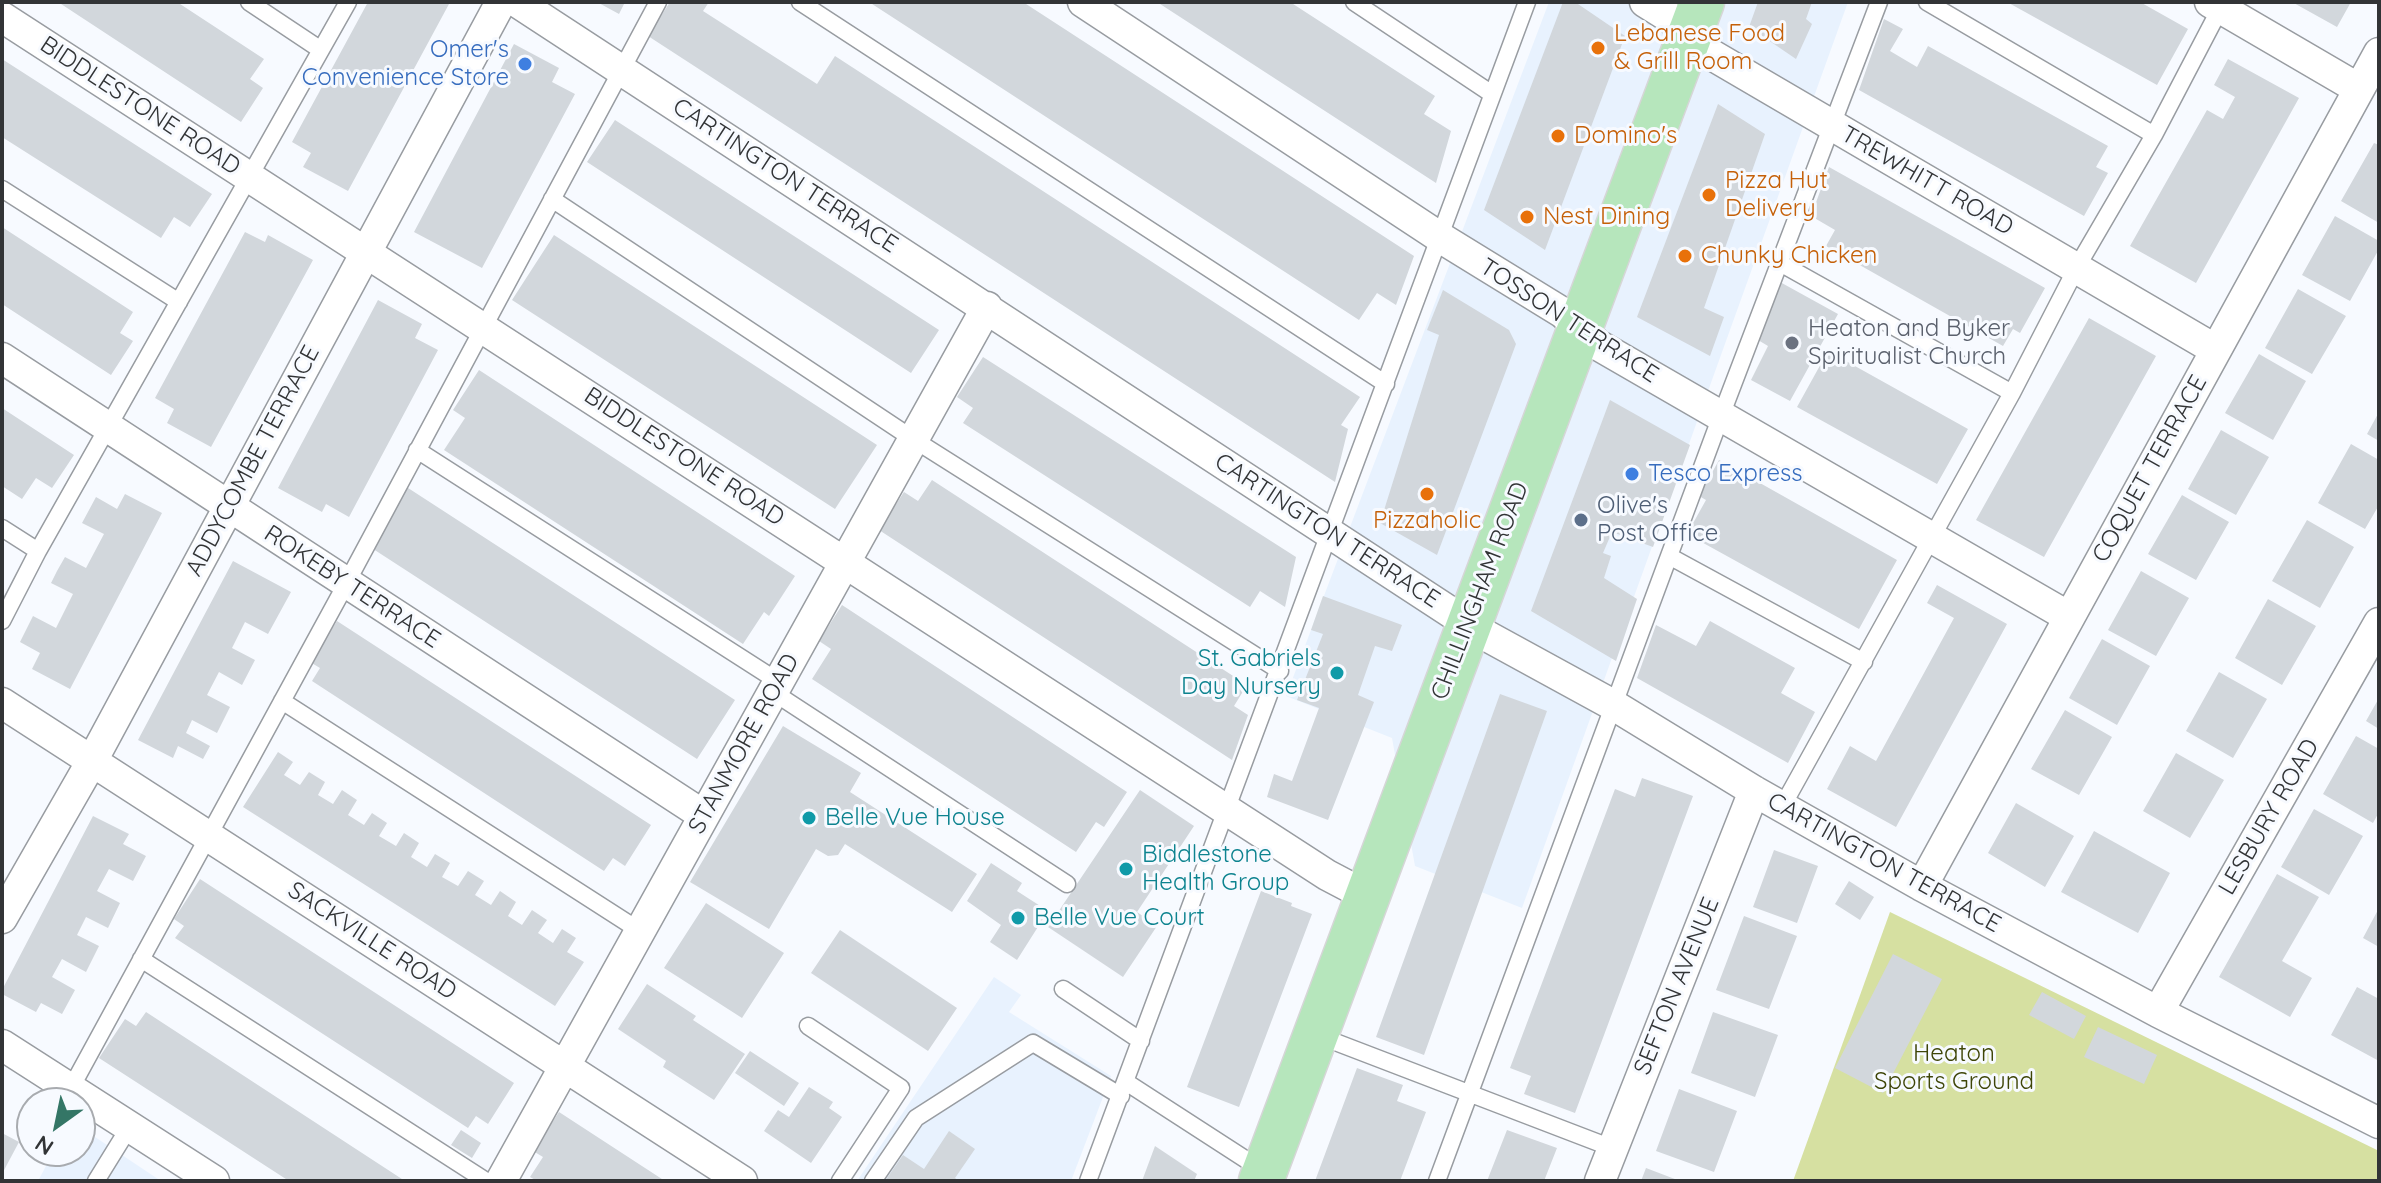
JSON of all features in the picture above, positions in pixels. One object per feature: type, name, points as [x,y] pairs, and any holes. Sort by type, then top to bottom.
[{"type":"main road","name":"CHILLINGHAM ROAD","points":[[1263,1176],[1695,19]]},
{"type":"street","name":"ADDYCOMBE TERRACE","points":[[2,918],[92,761],[501,2]]},
{"type":"street","name":"CARTINGTON TERRACE","points":[[517,2],[1468,623],[1922,886],[2158,1012],[2379,1123]]},
{"type":"street","name":"TOSSON TERRACE","points":[[1083,2],[1441,238],[1563,313],[1598,345],[2069,617]]},
{"type":"street","name":"TREWHITT ROAD","points":[[1645,2],[1669,17],[1695,19],[1712,55],[2216,350]]},
{"type":"street","points":[[2218,4],[2359,89]]},
{"type":"street","name":"BIDDLESTONE ROAD","points":[[2,17],[1327,875],[1367,896]]},
{"type":"street","name":"COQUET TERRACE","points":[[1922,886],[2379,53]]},
{"type":"street","name":"STANMORE ROAD","points":[[501,1181],[987,307]]},
{"type":"street","name":"ROKEBY TERRACE","points":[[2,358],[703,815]]},
{"type":"street","name":"LESBURY ROAD","points":[[2158,1012],[2379,623]]},
{"type":"street","name":"SACKVILLE ROAD","points":[[2,703],[742,1181]]},
{"type":"street","name":"SEFTON AVENUE","points":[[1600,1181],[1754,791]]},
{"type":"street","points":[[2,1045],[69,1087]]},
{"type":"street","points":[[96,1104],[214,1181]]},
{"type":"lane","points":[[249,2],[321,50]]},
{"type":"lane","points":[[2,621],[38,551],[348,2]]},
{"type":"lane","points":[[72,1087],[658,2]]},
{"type":"lane","points":[[800,2],[1386,384]]},
{"type":"lane","points":[[1354,2],[1492,94]]},
{"type":"lane","points":[[1088,1181],[1527,2]]},
{"type":"lane","points":[[1437,1181],[1721,416],[1879,2]]},
{"type":"lane","points":[[1927,2],[2154,135]]},
{"type":"lane","points":[[1782,807],[2012,393],[2077,267],[2154,135],[2218,4]]},
{"type":"lane","points":[[2,189],[179,302]]},
{"type":"lane","points":[[552,199],[913,439],[1280,671]]},
{"type":"lane","points":[[1780,263],[2012,393]]},
{"type":"lane","points":[[417,450],[1067,884]]},
{"type":"lane","points":[[2,528],[38,551]]},
{"type":"lane","points":[[1669,556],[1864,662]]},
{"type":"lane","points":[[282,701],[640,931]]},
{"type":"lane","points":[[141,959],[486,1181]]},
{"type":"lane","points":[[1063,989],[1141,1041]]},
{"type":"lane","points":[[808,1026],[901,1088],[840,1181]]},
{"type":"lane","points":[[1316,1035],[1612,1148]]},
{"type":"lane","points":[[873,1181],[916,1118],[1033,1043],[1123,1089],[1263,1176]]},
{"type":"lane","points":[[96,1181],[130,1126]]},
{"type":"shaded area","points":[[1549,2],[1848,2],[1522,908],[1415,866],[1392,738],[1286,696]]},
{"type":"shaded area","points":[[994,977],[1021,995],[1009,1012],[1111,1076],[1071,1181],[857,1181]]},
{"type":"shaded area","points":[[96,1138],[161,1181],[38,1181],[45,1167],[96,1167]]},
{"type":"green space","name":"Heaton Sports Ground","points":[[1890,912],[2379,1151],[2379,1181],[1793,1181]]},
{"type":"building","points":[[58,2],[177,2],[264,59],[250,79],[263,88],[241,122]]},
{"type":"building","points":[[368,2],[449,4],[348,191],[303,167],[311,153],[292,142]]},
{"type":"building","points":[[597,2],[625,2],[619,14]]},
{"type":"building","points":[[670,2],[709,2],[703,11],[817,84],[835,56],[1360,397],[1341,425],[1348,429],[1335,482],[648,36]]},
{"type":"building","points":[[869,2],[1023,2],[1414,256],[1396,305],[1377,293],[1359,320]]},
{"type":"building","points":[[1157,2],[1290,2],[1435,96],[1424,114],[1451,131],[1436,183]]},
{"type":"building","points":[[1563,2],[1575,2],[1625,36],[1545,250],[1484,210]]},
{"type":"building","points":[[1758,2],[1812,2],[1806,19],[1812,24],[1796,59],[1749,27]]},
{"type":"building","points":[[2007,2],[2140,2],[2188,29],[2157,85]]},
{"type":"building","points":[[2292,2],[2351,2],[2337,27]]},
{"type":"building","points":[[1884,19],[1903,29],[1890,51],[1917,67],[1928,46],[2108,146],[2096,167],[2108,173],[2084,216],[1859,90]]},
{"type":"building","points":[[514,44],[559,68],[552,82],[575,94],[482,268],[414,232]]},
{"type":"building","points":[[2,59],[212,194],[190,227],[174,217],[161,238],[2,137]]},
{"type":"building","points":[[2228,59],[2299,98],[2196,283],[2130,246],[2207,110],[2223,119],[2235,97],[2214,85]]},
{"type":"building","points":[[1718,104],[1765,134],[1704,308],[1724,317],[1710,356],[1637,317]]},
{"type":"building","points":[[615,120],[939,330],[911,373],[587,162]]},
{"type":"building","points":[[2374,143],[2379,145],[2379,223],[2341,201]]},
{"type":"building","points":[[1829,167],[2045,288],[2020,333],[2013,329],[2003,346],[1826,246],[1835,230],[1811,216]]},
{"type":"building","points":[[2335,216],[2379,241],[2379,249],[2350,301],[2302,275]]},
{"type":"building","points":[[2,227],[133,312],[120,333],[133,341],[111,375],[2,304]]},
{"type":"building","points":[[245,232],[265,242],[268,235],[313,260],[211,447],[167,423],[174,409],[155,398]]},
{"type":"building","points":[[554,235],[877,445],[835,509],[512,300]]},
{"type":"building","name":"Heaton and Byker Spiritualist Church","points":[[1780,282],[1838,314],[1790,401],[1751,380],[1768,346],[1758,340]]},
{"type":"building","points":[[2298,289],[2346,316],[2312,374],[2265,348]]},
{"type":"building","points":[[1443,290],[1509,330],[1516,344],[1437,555],[1380,523],[1439,335],[1427,330]]},
{"type":"building","points":[[378,300],[422,324],[415,338],[438,350],[349,517],[326,504],[322,512],[278,488]]},
{"type":"building","points":[[2089,318],[2156,356],[2044,557],[1976,520]]},
{"type":"building","points":[[1828,351],[1968,429],[1937,484],[1797,407]]},
{"type":"building","points":[[2259,354],[2306,381],[2273,440],[2225,413]]},
{"type":"building","points":[[983,357],[1296,557],[1285,607],[1260,591],[1250,607],[963,423],[973,408],[957,397]]},
{"type":"building","points":[[479,370],[795,576],[769,616],[764,612],[743,644],[444,450],[465,418],[453,410]]},
{"type":"building","points":[[1610,400],[1690,445],[1653,547],[1612,532],[1603,553],[1611,556],[1604,578],[1637,599],[1616,661],[1531,611]]},
{"type":"building","points":[[2,408],[74,455],[52,488],[36,478],[22,499],[2,486]]},
{"type":"building","points":[[2379,412],[2379,441],[2367,434]]},
{"type":"building","points":[[2221,430],[2269,457],[2236,515],[2188,489]]},
{"type":"building","points":[[2351,444],[2379,460],[2379,505],[2365,529],[2318,503]]},
{"type":"building","points":[[1719,460],[1897,560],[1859,629],[1687,534],[1706,500],[1699,496]]},
{"type":"building","points":[[932,480],[1247,685],[1234,706],[1248,715],[1232,760],[879,530],[904,492],[918,501]]},
{"type":"building","points":[[405,486],[735,700],[697,759],[367,545]]},
{"type":"building","points":[[125,494],[162,513],[70,689],[32,669],[40,653],[20,642],[33,616],[56,628],[73,594],[51,583],[57,571],[65,557],[86,568],[104,534],[82,523],[96,497],[117,509]]},
{"type":"building","points":[[2182,495],[2229,522],[2196,580],[2148,554]]},
{"type":"building","points":[[2307,520],[2354,547],[2320,608],[2272,581]]},
{"type":"building","points":[[233,561],[291,592],[268,634],[245,622],[232,648],[255,660],[242,685],[219,672],[207,695],[230,707],[217,733],[192,720],[186,733],[210,746],[203,759],[178,746],[173,758],[138,740]]},
{"type":"building","points":[[2141,571],[2189,598],[2156,656],[2108,630]]},
{"type":"building","points":[[1937,585],[2007,624],[1896,827],[1827,789],[1850,746],[1876,761],[1954,618],[1927,603]]},
{"type":"building","points":[[1323,596],[1402,625],[1392,651],[1375,646],[1358,695],[1374,702],[1328,820],[1267,797],[1274,774],[1292,781],[1319,708],[1297,700],[1323,634],[1311,630]]},
{"type":"building","points":[[2268,599],[2316,626],[2282,685],[2235,658]]},
{"type":"building","points":[[842,605],[1127,792],[1104,827],[1096,822],[1076,852],[812,679],[831,649],[819,641]]},
{"type":"building","points":[[337,621],[651,825],[625,866],[613,858],[604,871],[312,681],[320,668],[310,662]]},
{"type":"building","points":[[1710,621],[1795,668],[1781,693],[1815,712],[1788,763],[1637,678],[1656,625],[1696,646]]},
{"type":"building","points":[[2102,639],[2150,666],[2117,725],[2069,698]]},
{"type":"building","points":[[2219,672],[2267,699],[2233,758],[2186,731]]},
{"type":"building","points":[[1500,694],[1547,711],[1424,1055],[1376,1037]]},
{"type":"building","points":[[2379,698],[2379,729],[2366,721]]},
{"type":"building","points":[[2065,710],[2112,737],[2079,795],[2031,769]]},
{"type":"building","name":"Belle Vue House","points":[[783,726],[861,773],[850,792],[977,874],[952,912],[845,844],[838,855],[828,856],[816,849],[769,929],[690,882]]},
{"type":"building","points":[[2356,736],[2379,749],[2379,812],[2373,823],[2323,794]]},
{"type":"building","points":[[278,752],[293,762],[284,775],[300,785],[309,772],[325,782],[318,795],[333,804],[342,790],[357,800],[348,815],[364,825],[372,813],[387,823],[379,836],[396,846],[404,833],[419,843],[411,857],[427,867],[435,854],[450,863],[442,877],[458,886],[468,871],[484,881],[475,895],[491,905],[500,891],[516,902],[508,916],[522,925],[532,910],[547,920],[538,933],[553,943],[562,929],[576,938],[567,952],[584,962],[555,1006],[243,807]]},
{"type":"building","points":[[2176,753],[2224,780],[2190,838],[2143,811]]},
{"type":"building","points":[[1642,778],[1693,796],[1575,1113],[1524,1094],[1531,1076],[1510,1068],[1615,789],[1635,797]]},
{"type":"building","name":"Biddlestone Health Group","points":[[1140,790],[1194,826],[1137,912],[1157,926],[1123,977],[1048,927]]},
{"type":"building","points":[[2016,803],[2074,836],[2045,887],[1988,853]]},
{"type":"building","points":[[2314,809],[2363,836],[2329,895],[2281,867]]},
{"type":"building","points":[[93,816],[129,834],[123,844],[146,856],[133,881],[109,869],[97,891],[120,903],[108,928],[86,917],[77,935],[99,946],[86,972],[62,959],[52,977],[75,990],[62,1014],[41,1003],[36,1012],[2,994],[2,990]]},
{"type":"building","points":[[2094,831],[2170,873],[2138,933],[2061,892]]},
{"type":"building","points":[[1774,850],[1818,866],[1797,923],[1753,907]]},
{"type":"building","name":"Belle Vue Court","points":[[991,863],[1022,883],[1017,891],[1048,911],[1017,960],[990,942],[1001,925],[967,901]]},
{"type":"building","points":[[2277,874],[2319,897],[2282,961],[2312,978],[2290,1017],[2219,977]]},
{"type":"building","points":[[200,879],[514,1083],[488,1124],[476,1116],[468,1128],[175,938],[184,926],[174,919]]},
{"type":"building","points":[[1849,881],[1874,897],[1860,920],[1835,904]]},
{"type":"building","points":[[1261,891],[1312,914],[1239,1107],[1187,1087]]},
{"type":"building","points":[[706,903],[784,953],[742,1018],[664,968]]},
{"type":"building","points":[[2379,908],[2379,947],[2363,938]]},
{"type":"building","points":[[1744,916],[1797,936],[1769,1009],[1716,990]]},
{"type":"building","points":[[840,930],[957,1008],[928,1051],[811,973]]},
{"type":"building","points":[[1893,954],[1942,979],[1883,1093],[1835,1068]]},
{"type":"building","points":[[647,984],[696,1016],[693,1020],[745,1054],[714,1100],[663,1067],[666,1061],[618,1029]]},
{"type":"building","points":[[2357,987],[2379,999],[2379,1061],[2331,1035]]},
{"type":"building","points":[[2042,992],[2086,1016],[2074,1039],[2029,1015]]},
{"type":"building","points":[[146,1012],[405,1181],[289,1181],[99,1058],[125,1019],[136,1026]]},
{"type":"building","points":[[1713,1012],[1778,1035],[1755,1097],[1691,1073]]},
{"type":"building","points":[[2098,1027],[2157,1055],[2144,1084],[2084,1057]]},
{"type":"building","points":[[750,1051],[799,1083],[784,1106],[735,1073]]},
{"type":"building","points":[[1357,1068],[1403,1085],[1397,1101],[1426,1112],[1400,1181],[1315,1181]]},
{"type":"building","points":[[809,1087],[833,1102],[829,1108],[842,1117],[811,1163],[764,1131],[778,1110],[789,1117]]},
{"type":"building","points":[[1679,1089],[1737,1111],[1714,1172],[1656,1151]]},
{"type":"building","points":[[559,1112],[665,1181],[537,1181],[530,1177],[543,1157],[533,1151]]},
{"type":"building","points":[[461,1130],[481,1143],[472,1158],[451,1145]]},
{"type":"building","points":[[1507,1130],[1557,1148],[1544,1181],[1487,1181]]},
{"type":"building","points":[[949,1131],[975,1149],[955,1178],[959,1181],[885,1181],[903,1155],[924,1169]]},
{"type":"building","points":[[2,1133],[16,1140],[16,1148],[2,1174]]},
{"type":"building","points":[[1155,1146],[1197,1174],[1194,1181],[1142,1181]]},
{"type":"building","points":[[1646,1168],[1680,1181],[1641,1181]]},
{"type":"place","name":"Lebanese Food & Grill Room","points":[[1598,48]]},
{"type":"place","name":"Omer's Convenience Store","points":[[525,64]]},
{"type":"place","name":"Domino's","points":[[1558,136]]},
{"type":"place","name":"Pizza Hut Delivery","points":[[1709,195]]},
{"type":"place","name":"Nest Dining","points":[[1527,217]]},
{"type":"place","name":"Chunky Chicken","points":[[1685,256]]},
{"type":"place","name":"Heaton and Byker Spiritualist Church","points":[[1792,343]]},
{"type":"place","name":"Tesco Express","points":[[1632,474]]},
{"type":"place","name":"Pizzaholic","points":[[1427,494]]},
{"type":"place","name":"Olive's Post Office","points":[[1581,520]]},
{"type":"place","name":"St. Gabriels Day Nursery","points":[[1337,673]]},
{"type":"place","name":"Belle Vue House","points":[[809,818]]},
{"type":"place","name":"Biddlestone Health Group","points":[[1126,869]]},
{"type":"place","name":"Belle Vue Court","points":[[1018,918]]}]
